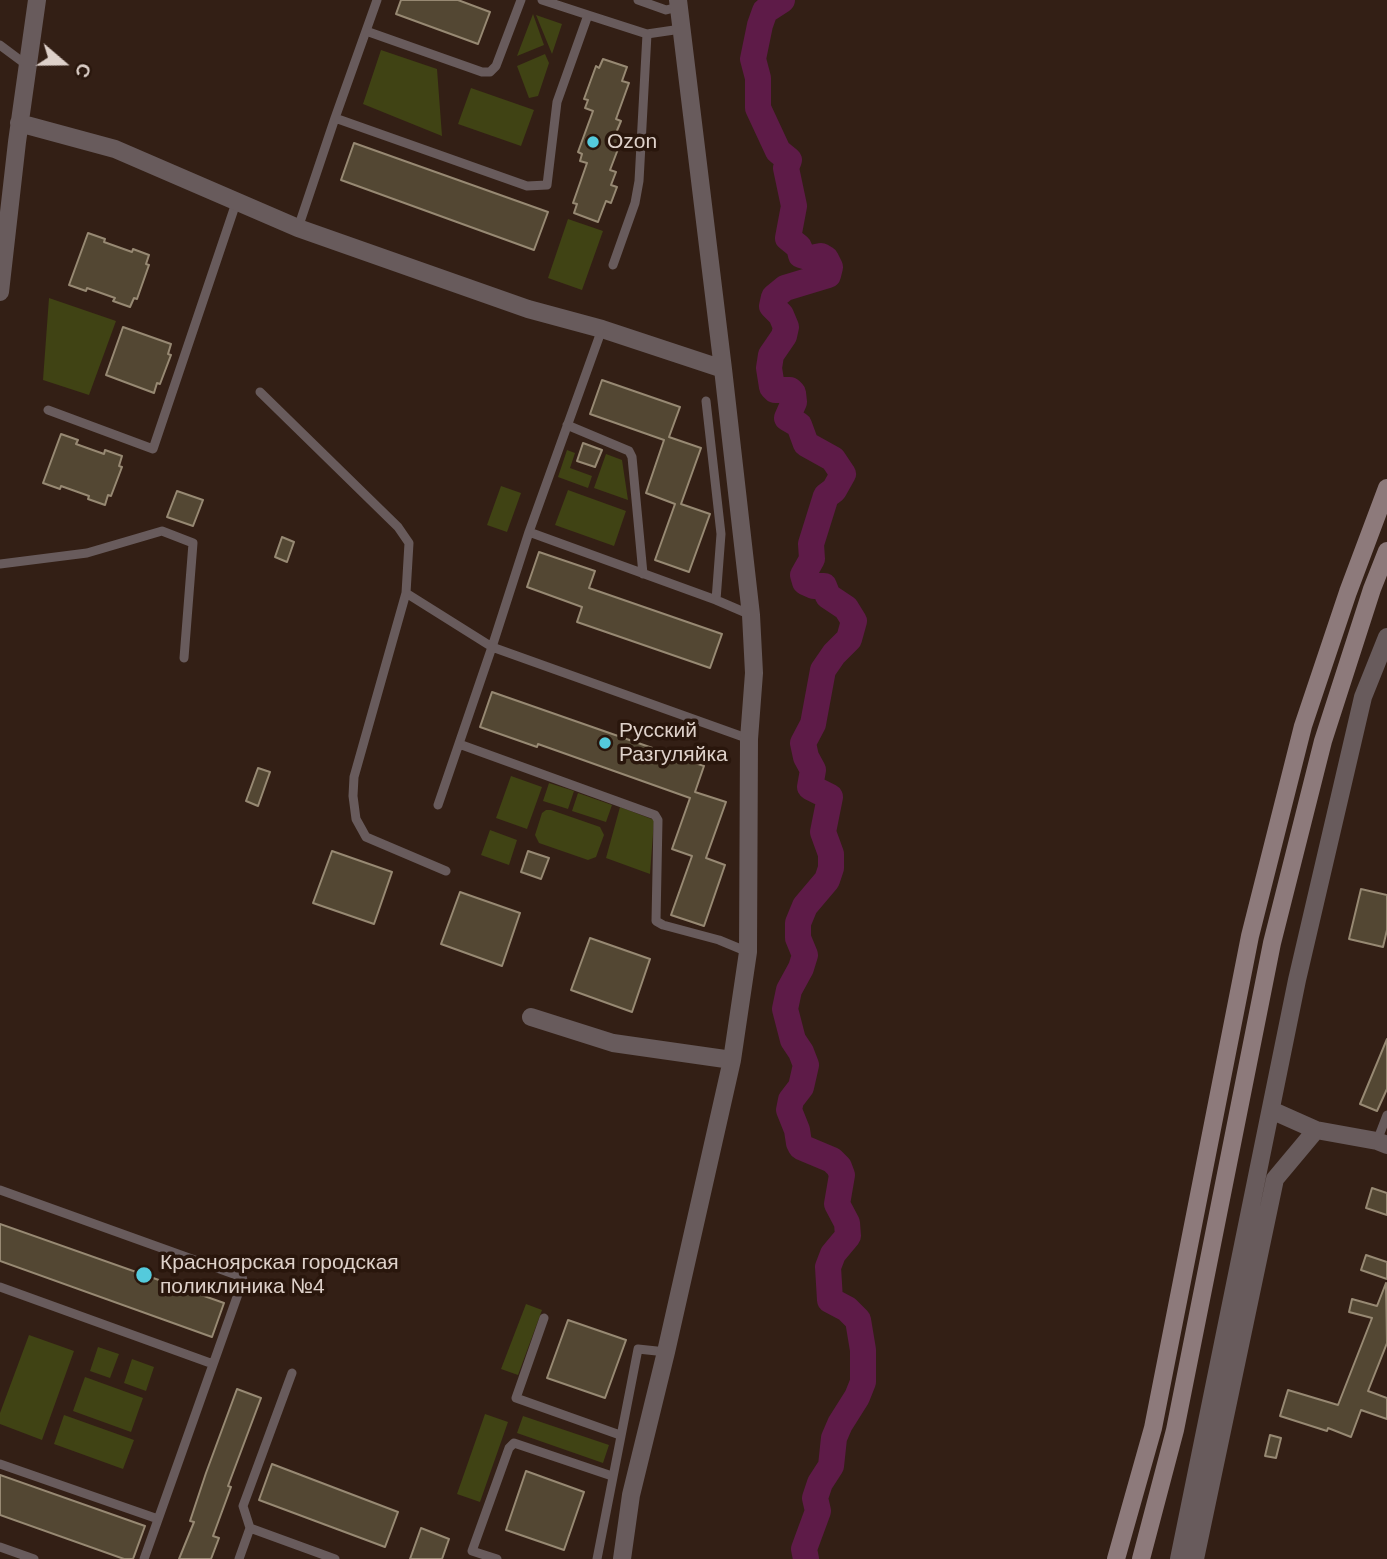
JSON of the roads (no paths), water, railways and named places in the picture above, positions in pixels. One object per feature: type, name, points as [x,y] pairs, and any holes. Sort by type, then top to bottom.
[{"type":"main road","points":[[1116,1559],[1153,1428],[1256,910],[1303,726],[1348,592],[1387,488]]},
{"type":"main road","points":[[1141,1559],[1175,1430],[1272,943],[1324,741],[1372,589],[1387,551]]},
{"type":"street","points":[[0,292],[3,239],[37,0]]},
{"type":"street","points":[[622,1559],[631,1495],[732,1060],[748,952],[750,739],[754,673],[751,615],[678,4]]},
{"type":"street","points":[[19,123],[115,149],[298,228],[528,309],[602,329],[723,369]]},
{"type":"street","points":[[1179,1559],[1297,980],[1363,697],[1387,637]]},
{"type":"street","points":[[531,1017],[613,1043],[732,1060]]},
{"type":"street","points":[[1271,1111],[1316,1130],[1382,1143]]},
{"type":"street","points":[[1195,1559],[1275,1179],[1316,1130]]},
{"type":"lane","points":[[298,228],[377,0]]},
{"type":"lane","points":[[366,31],[482,72],[490,72],[496,66],[521,0]]},
{"type":"lane","points":[[542,0],[647,34],[681,29]]},
{"type":"lane","points":[[638,0],[666,10],[678,4]]},
{"type":"lane","points":[[335,118],[527,186],[547,185],[557,102],[588,15]]},
{"type":"lane","points":[[613,265],[635,203],[639,181],[647,34]]},
{"type":"lane","points":[[0,45],[28,66]]},
{"type":"lane","points":[[48,410],[153,449],[236,203]]},
{"type":"lane","points":[[438,805],[528,532],[602,329]]},
{"type":"lane","points":[[260,392],[398,527],[409,543],[407,593],[354,777],[353,796],[356,819],[366,837],[446,871]]},
{"type":"lane","points":[[706,401],[721,534],[716,600]]},
{"type":"lane","points":[[567,425],[629,451],[632,457],[643,574]]},
{"type":"lane","points":[[0,564],[87,553],[162,531],[193,543],[184,658]]},
{"type":"lane","points":[[528,532],[751,615]]},
{"type":"lane","points":[[407,593],[492,647],[750,739]]},
{"type":"lane","points":[[459,744],[655,815],[659,820],[656,920],[663,925],[719,940],[748,952]]},
{"type":"lane","points":[[1382,1143],[1387,1115]]},
{"type":"lane","points":[[0,1190],[242,1277],[144,1559]]},
{"type":"lane","points":[[0,1287],[213,1364]]},
{"type":"lane","points":[[544,1318],[516,1398],[620,1435]]},
{"type":"lane","points":[[597,1559],[638,1349],[666,1352]]},
{"type":"lane","points":[[239,1559],[250,1528],[243,1506],[292,1373]]},
{"type":"lane","points":[[497,1559],[472,1550],[509,1448],[514,1443],[612,1476]]},
{"type":"lane","points":[[0,1464],[158,1519]]},
{"type":"lane","points":[[250,1528],[335,1559]]},
{"type":"lane","points":[[0,1547],[34,1559]]},
{"type":"waterway","points":[[782,0],[765,11],[760,25],[753,59],[758,78],[758,108],[778,151],[789,160],[786,168],[794,206],[788,238],[799,247],[801,255],[811,258],[821,256],[830,267],[828,275],[785,288],[774,297],[772,306],[781,315],[786,327],[784,336],[771,355],[769,368],[772,387],[793,393],[794,402],[787,418],[799,425],[806,444],[833,459],[843,474],[834,490],[826,496],[811,544],[812,559],[803,575],[805,582],[824,586],[828,596],[846,608],[854,621],[849,639],[823,670],[813,724],[803,743],[813,770],[810,787],[830,797],[823,832],[831,854],[831,868],[827,880],[805,906],[798,923],[798,938],[805,955],[789,990],[785,1009],[793,1040],[806,1065],[801,1087],[791,1100],[789,1110],[799,1143],[801,1147],[832,1160],[842,1175],[837,1204],[847,1223],[848,1236],[833,1254],[828,1267],[830,1300],[847,1309],[858,1320],[863,1350],[863,1382],[834,1438],[831,1466],[820,1483],[815,1498],[818,1511],[804,1549],[806,1559]]},
{"type":"place","name":"Ozon","points":[[593,142]]},
{"type":"place","name":"Русский Разгуляйка","points":[[605,743]]},
{"type":"place","name":"Красноярская городская поликлиника №4","points":[[144,1275]]}]
